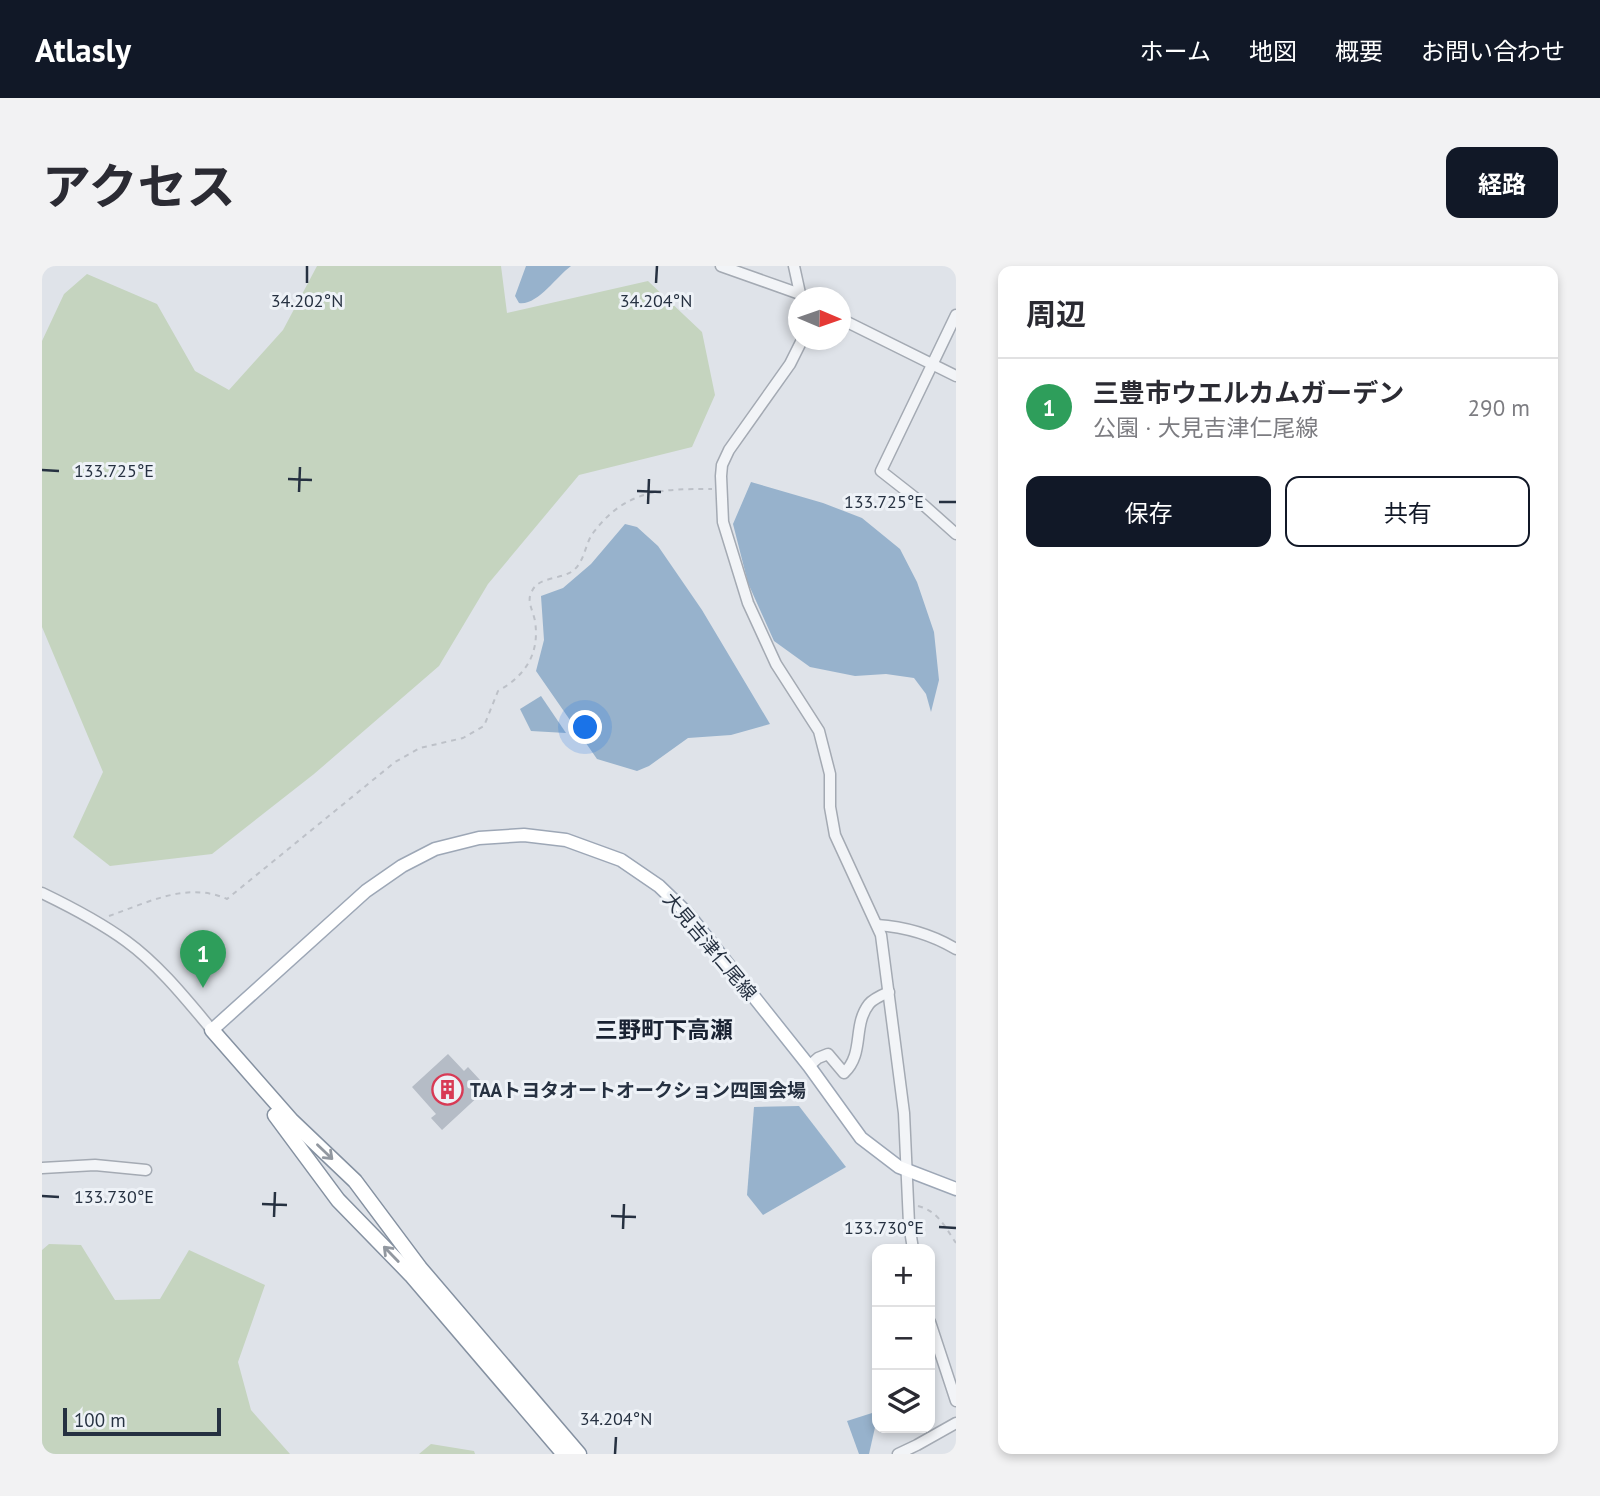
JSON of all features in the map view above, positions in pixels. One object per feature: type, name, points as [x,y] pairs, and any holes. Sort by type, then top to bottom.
[{"type":"highway","points":[[212,1030],[228,1058],[288,1132],[338,1200],[411,1275],[564,1454]]},
{"type":"highway","points":[[212,1030],[292,1121],[355,1181],[420,1268],[579,1454]]},
{"type":"main road","name":"大見吉津仁尾線","points":[[212,1030],[366,891],[402,866],[435,849],[479,838],[524,835],[566,840],[621,860],[659,886],[688,914],[861,1138],[899,1167],[956,1189]]},
{"type":"street","points":[[721,266],[788,291]]},
{"type":"street","points":[[794,266],[798,287]]},
{"type":"street","points":[[956,315],[880,471],[956,534]]},
{"type":"street","points":[[851,324],[956,376]]},
{"type":"street","points":[[797,350],[729,450],[722,465],[720,489],[723,522],[748,603],[776,664],[819,731],[830,774],[830,807],[835,835],[881,935],[904,1113],[913,1244]]},
{"type":"street","points":[[42,893],[96,920],[129,943],[156,968],[212,1030]]},
{"type":"street","points":[[877,925],[913,930],[938,938],[956,949]]},
{"type":"street","points":[[808,1066],[828,1054],[844,1073],[854,1063],[861,1019],[870,1003],[888,992]]},
{"type":"street","points":[[42,1168],[95,1165],[146,1170]]},
{"type":"street","points":[[935,1337],[956,1401]]},
{"type":"street","points":[[898,1454],[956,1423]]},
{"type":"path","points":[[96,920],[184,891],[212,892],[227,899],[395,762],[420,748],[463,737],[484,726],[498,691],[526,670],[535,646],[535,621],[529,605],[530,592],[537,584],[572,572],[585,555],[591,535],[616,507],[629,499],[676,489],[720,489]]},
{"type":"path","points":[[909,1204],[928,1209],[937,1215],[956,1243]]},
{"type":"green space","points":[[317,266],[501,266],[507,313],[648,281],[702,332],[715,395],[692,447],[579,475],[488,584],[439,666],[314,774],[212,854],[110,866],[73,837],[103,772],[42,627],[42,341],[64,294],[87,274],[157,304],[195,371],[229,390],[283,330]]},
{"type":"green space","points":[[49,1244],[81,1245],[115,1300],[160,1299],[189,1250],[265,1285],[238,1362],[251,1410],[290,1454],[42,1454],[42,1250]]},
{"type":"green space","points":[[431,1444],[474,1451],[475,1454],[419,1454]]},
{"type":"water","points":[[526,266],[571,266],[539,296],[526,303],[519,303],[515,296]]},
{"type":"water","points":[[751,482],[823,503],[862,518],[900,549],[917,582],[934,632],[939,680],[931,712],[926,694],[914,678],[886,674],[855,676],[810,667],[774,641],[748,583],[733,524]]},
{"type":"water","points":[[625,524],[637,527],[658,546],[702,610],[770,724],[731,735],[688,738],[649,766],[637,771],[597,759],[536,671],[544,640],[541,596],[563,588],[591,564]]},
{"type":"water","points":[[541,696],[566,733],[531,731],[520,709]]},
{"type":"water","points":[[799,1106],[846,1167],[763,1215],[747,1195],[754,1107]]},
{"type":"water","points":[[872,1413],[874,1433],[869,1454],[859,1454],[847,1421]]},
{"type":"building","name":"TAAトヨタオートオークション四国会場","points":[[448,1054],[464,1071],[468,1067],[480,1080],[474,1085],[482,1093],[442,1130],[431,1118],[436,1114],[412,1087]]},
{"type":"place","name":"三豊市ウエルカムガーデン","points":[[203,988]]},
{"type":"place","name":"TAAトヨタオートオークション四国会場","points":[[447,1090]]},
{"type":"district","name":"三野町下高瀬","points":[[664,1029]]}]
